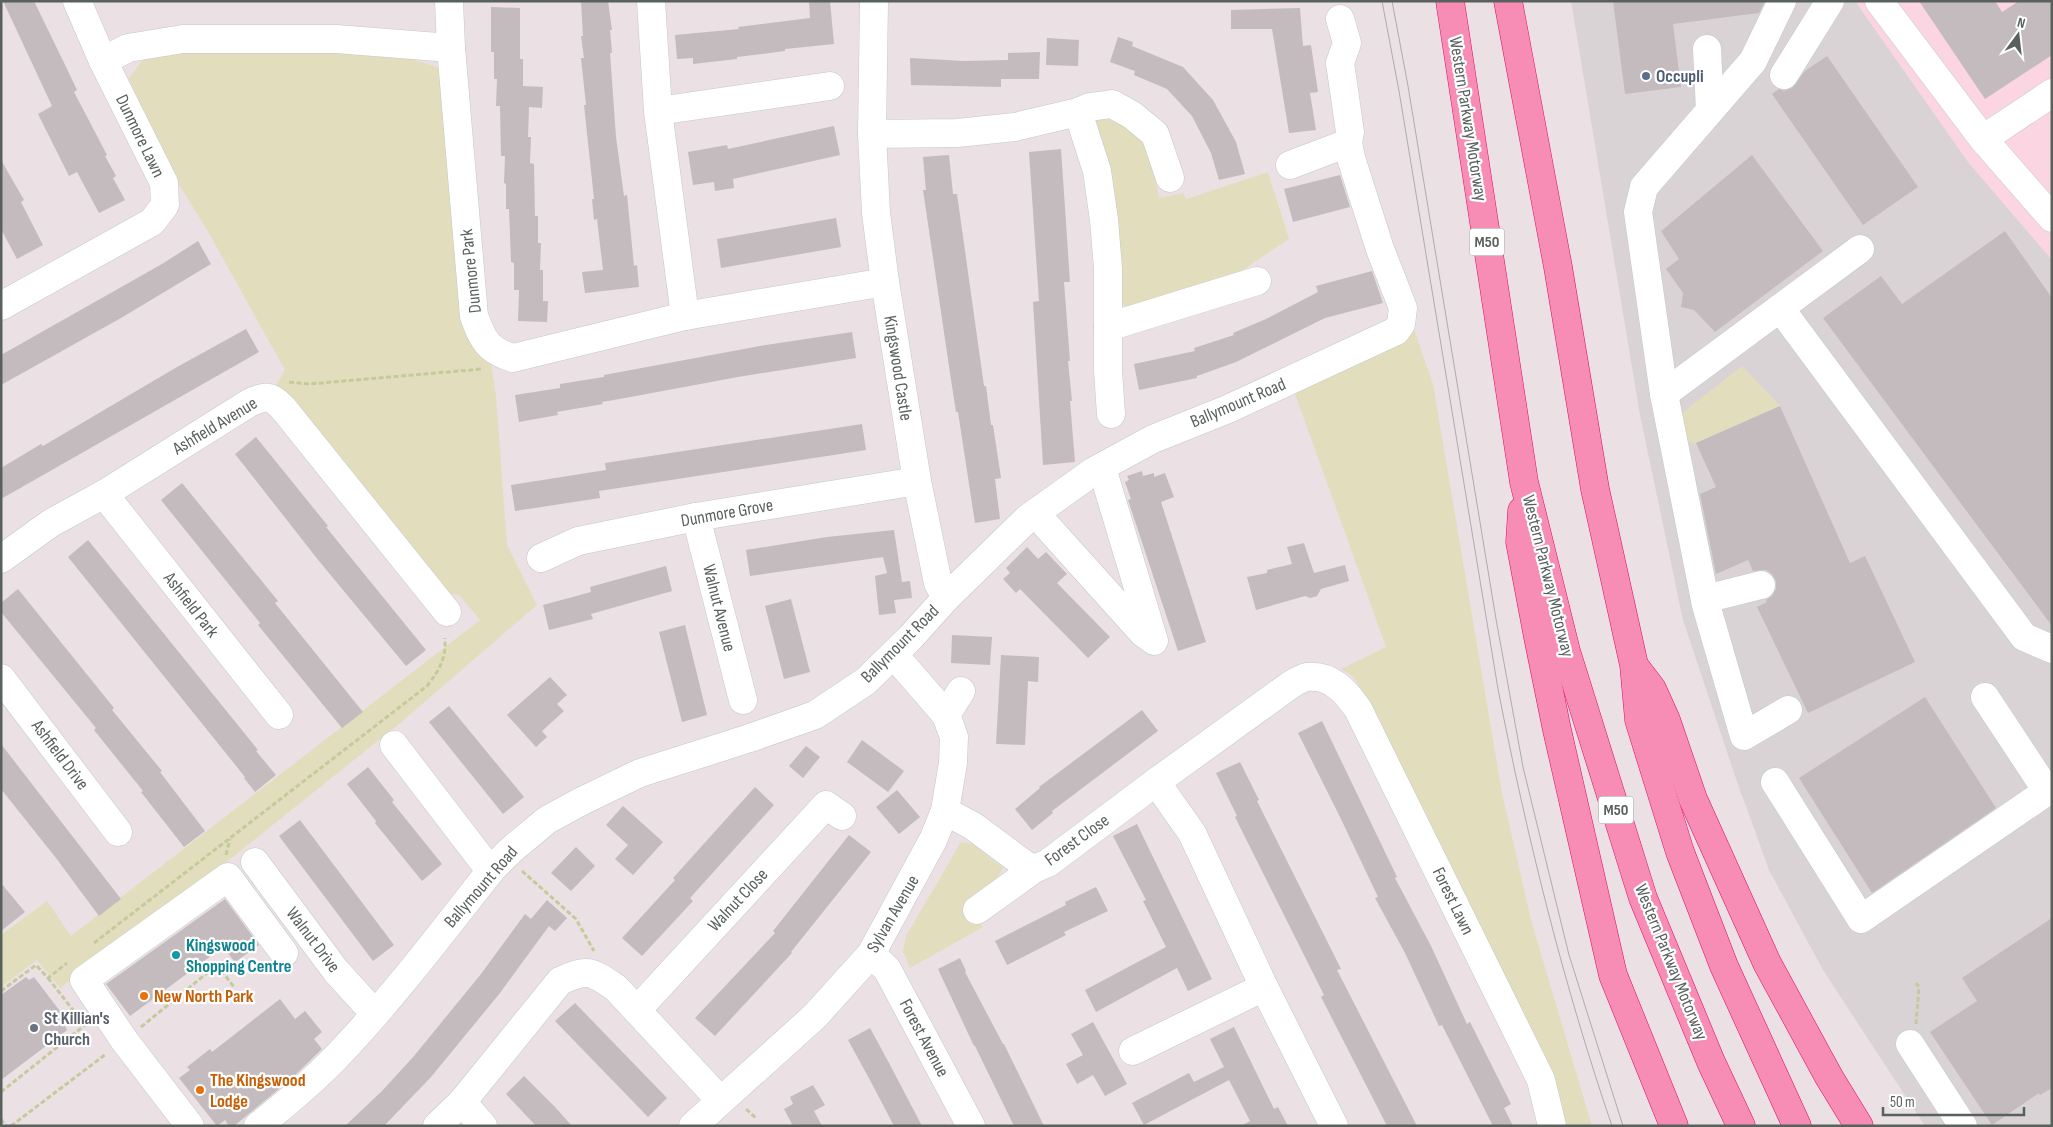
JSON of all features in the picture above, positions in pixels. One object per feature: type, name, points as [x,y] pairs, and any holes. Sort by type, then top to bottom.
[{"type":"highway","name":"Western Parkway Motorway","points":[[1450,1],[1524,482],[1566,651],[1643,898],[1711,1062],[1741,1126]]},
{"type":"highway","points":[[1508,1],[1558,267],[1595,489],[1634,665],[1639,720],[1680,852],[1724,966],[1798,1126]]},
{"type":"highway","name":"M50","points":[[1524,482],[1520,542],[1557,730],[1613,975],[1663,1126]]},
{"type":"highway","points":[[1634,665],[1652,689],[1666,720],[1693,799],[1767,963],[1829,1077],[1859,1126]]},
{"type":"highway","name":"M50","points":[[1613,975],[1674,1126]]},
{"type":"street","name":"Dunmore Lawn","points":[[1,306],[152,222],[165,205],[164,182],[104,61],[77,1]]},
{"type":"street","name":"Dunmore Park","points":[[449,1],[451,48],[474,316],[482,337],[498,354],[513,358],[685,316],[885,282]]},
{"type":"street","points":[[651,1],[658,111],[685,316]]},
{"type":"street","name":"Kingswood Castle","points":[[874,1],[872,134],[876,213],[885,282],[917,481],[938,582],[946,598]]},
{"type":"street","points":[[1782,1],[1753,61],[1644,187],[1638,212],[1664,394],[1704,599],[1744,736],[1788,710]]},
{"type":"street","points":[[1784,75],[1830,1]]},
{"type":"street","points":[[1879,1],[1983,139],[2052,218]]},
{"type":"street","name":"Ballymount Road","points":[[258,1126],[297,1095],[341,1053],[375,1014],[492,869],[511,850],[547,820],[640,773],[815,714],[866,681],[894,655],[946,598],[1027,519],[1102,468],[1153,438],[1228,409],[1396,331],[1401,324],[1404,308],[1380,249],[1348,144],[1350,132],[1340,62],[1346,43],[1340,19]]},
{"type":"street","points":[[104,61],[128,48],[183,39],[336,39],[451,48]]},
{"type":"street","points":[[1707,49],[1710,110]]},
{"type":"street","points":[[658,111],[830,86]]},
{"type":"street","points":[[1983,139],[2052,93]]},
{"type":"street","points":[[872,134],[957,133],[1015,127],[1078,112],[1090,106],[1112,104],[1132,115],[1155,134],[1170,178]]},
{"type":"street","points":[[1078,112],[1097,171],[1104,220],[1108,268],[1108,372],[1111,414]]},
{"type":"street","points":[[1290,165],[1348,144]]},
{"type":"street","points":[[1664,394],[1860,249]]},
{"type":"street","points":[[1108,327],[1257,281]]},
{"type":"street","points":[[1780,308],[2024,637],[2052,649]]},
{"type":"street","name":"Ashfield Avenue","points":[[1,559],[51,523],[104,494],[249,403],[269,397],[276,400],[283,408],[446,625]]},
{"type":"street","points":[[1035,513],[1157,648],[1102,468]]},
{"type":"street","name":"Dunmore Grove","points":[[541,558],[578,541],[696,517],[917,481]]},
{"type":"street","name":"Ashfield Park","points":[[104,494],[278,715]]},
{"type":"street","name":"Walnut Avenue","points":[[696,517],[743,700]]},
{"type":"street","points":[[1704,599],[1761,585]]},
{"type":"street","name":"Sylvan Avenue","points":[[692,1126],[731,1102],[815,1016],[871,954],[922,864],[945,811],[953,763],[954,737],[946,714],[894,655]]},
{"type":"street","name":"Forest Close","points":[[945,811],[973,826],[1024,864],[1034,869],[1048,863],[1289,686],[1306,677],[1322,678],[1338,684]]},
{"type":"street","name":"Ashfield Drive","points":[[1,678],[118,832]]},
{"type":"street","name":"Forest Lawn","points":[[1338,684],[1358,709],[1537,1071],[1548,1104],[1552,1126]]},
{"type":"street","points":[[946,714],[961,691]]},
{"type":"street","points":[[1774,782],[1861,919],[2049,789],[1985,697]]},
{"type":"street","points":[[394,744],[476,853],[492,869]]},
{"type":"street","points":[[1156,782],[1192,833],[1264,987],[1334,1126]]},
{"type":"street","name":"Walnut Close","points":[[637,1010],[826,805],[842,816]]},
{"type":"street","name":"Walnut Drive","points":[[255,862],[336,971],[375,1014]]},
{"type":"street","points":[[977,910],[1034,869]]},
{"type":"street","points":[[190,1126],[124,1040],[84,980],[228,877],[284,953]]},
{"type":"street","name":"Forest Avenue","points":[[871,954],[887,969],[971,1126]]},
{"type":"street","points":[[437,1126],[462,1102],[560,981],[579,972],[595,974],[616,988],[731,1102]]},
{"type":"street","points":[[1133,1051],[1264,987]]},
{"type":"street","points":[[1910,1044],[1963,1126]]},
{"type":"street","points":[[462,1102],[483,1126]]},
{"type":"path","points":[[281,381],[309,384],[489,369]]},
{"type":"path","points":[[86,948],[427,686],[439,670],[446,653],[446,625]]},
{"type":"path","points":[[520,870],[576,919],[596,956]]},
{"type":"path","points":[[48,978],[71,960]]},
{"type":"path","points":[[1,991],[36,965],[85,1025],[1,1092]]},
{"type":"path","points":[[1910,1044],[1920,1038],[1916,1030],[1919,987],[1916,983]]},
{"type":"path","points":[[731,1102],[757,1119]]},
{"type":"path","points":[[1,1119],[6,1126]]},
{"type":"shaded area","points":[[1571,1],[1855,1],[1968,162],[2052,260],[2052,1126],[1925,1126],[1823,970],[1769,870],[1735,776],[1683,620],[1640,415]]},
{"type":"shaded area","points":[[1855,1],[2052,1],[2052,260],[1968,162]]},
{"type":"shaded area","points":[[275,48],[397,55],[444,69],[462,315],[481,357],[491,364],[496,396],[507,545],[537,605],[399,724],[219,868],[60,988],[37,960],[1,987],[1,935],[47,901],[71,936],[480,620],[459,595],[443,593],[276,386],[285,370],[210,235],[156,147],[129,78],[142,61],[168,50]]},
{"type":"shaded area","points":[[1113,112],[1149,138],[1156,163],[1152,169],[1160,198],[1183,193],[1186,199],[1268,172],[1289,239],[1225,282],[1130,310],[1119,301],[1091,117]]},
{"type":"shaded area","points":[[1414,329],[1433,384],[1502,793],[1531,920],[1592,1126],[1563,1126],[1370,706],[1354,677],[1341,669],[1386,647],[1294,391]]},
{"type":"shaded area","points":[[1742,366],[1780,406],[1696,443],[1685,442],[1682,413]]},
{"type":"shaded area","points":[[961,842],[973,844],[1003,868],[995,882],[969,904],[983,927],[910,968],[903,951],[906,936]]},
{"type":"building","points":[[3,1],[34,1],[77,90],[74,92],[107,155],[105,156],[116,176],[113,178],[125,200],[99,213],[77,172],[69,176],[38,114],[52,106]]},
{"type":"building","points":[[581,1],[608,1],[612,30],[610,30],[612,53],[610,53],[616,137],[624,196],[627,195],[634,266],[637,265],[639,287],[585,293],[582,272],[603,270],[597,219],[594,220],[592,199],[594,199],[584,105],[586,105],[581,58],[584,58],[581,36],[583,36]]},
{"type":"building","points":[[809,1],[830,1],[834,44],[785,49],[785,51],[737,57],[737,59],[693,64],[693,58],[677,59],[675,35],[739,29],[738,27],[810,18]]},
{"type":"building","points":[[1613,1],[1765,1],[1759,13],[1673,24],[1681,87],[1625,94]]},
{"type":"building","points":[[1919,1],[1995,1],[2002,12],[2019,1],[2052,1],[2052,55],[1985,99]]},
{"type":"building","points":[[491,7],[520,8],[520,59],[523,59],[523,86],[543,87],[542,108],[529,107],[528,137],[531,137],[530,163],[534,164],[535,216],[538,216],[538,243],[541,243],[540,270],[543,270],[543,301],[548,301],[547,322],[518,321],[519,290],[514,290],[514,263],[511,262],[509,209],[506,209],[506,184],[504,183],[505,156],[501,156],[500,106],[496,106],[497,79],[494,79],[494,52],[491,52]]},
{"type":"building","points":[[1300,8],[1303,46],[1311,45],[1318,92],[1310,93],[1316,130],[1289,133],[1272,29],[1231,29],[1231,10]]},
{"type":"building","points":[[1118,37],[1133,42],[1132,46],[1183,67],[1213,100],[1236,142],[1245,174],[1219,180],[1211,153],[1192,116],[1167,89],[1134,75],[1135,71],[1110,62]]},
{"type":"building","points":[[1047,38],[1079,40],[1078,66],[1046,65]]},
{"type":"building","points":[[1040,52],[1039,79],[1001,79],[1001,87],[911,85],[910,58],[964,61],[1008,60],[1008,53]]},
{"type":"building","points":[[1827,56],[1918,187],[1863,225],[1772,94],[1779,89],[1784,91],[1792,88],[1805,71]]},
{"type":"building","points":[[834,126],[840,155],[733,179],[734,188],[715,191],[714,182],[693,185],[688,152],[727,145],[728,149]]},
{"type":"building","points":[[1061,149],[1070,282],[1064,282],[1075,462],[1043,465],[1033,302],[1039,301],[1029,152]]},
{"type":"building","points":[[949,155],[953,194],[957,194],[984,386],[986,386],[1001,478],[995,479],[1000,519],[975,523],[958,412],[956,412],[923,190],[926,190],[923,157]]},
{"type":"building","points":[[1752,155],[1823,251],[1715,332],[1694,310],[1681,307],[1683,293],[1666,269],[1679,259],[1661,231]]},
{"type":"building","points":[[1,160],[24,200],[21,202],[43,245],[17,259],[1,229]]},
{"type":"building","points":[[1340,175],[1350,207],[1293,222],[1284,189]]},
{"type":"building","points":[[836,218],[841,247],[721,268],[717,239]]},
{"type":"building","points":[[2005,231],[2052,298],[2052,626],[1823,318],[1881,276],[1902,304]]},
{"type":"building","points":[[198,241],[211,264],[121,318],[1,385],[1,355],[162,264]]},
{"type":"building","points":[[1372,271],[1383,303],[1325,318],[1236,362],[1197,376],[1197,378],[1139,390],[1134,364],[1195,351],[1194,348],[1234,335],[1233,333],[1266,319],[1318,292],[1316,286]]},
{"type":"building","points":[[246,329],[259,352],[1,499],[1,468],[41,444],[43,446],[177,367]]},
{"type":"building","points":[[852,332],[856,358],[602,402],[603,404],[557,412],[558,415],[519,422],[515,395],[560,388],[560,384],[604,377],[604,375],[766,345]]},
{"type":"building","points":[[1780,406],[1850,563],[1865,556],[1915,662],[1808,713],[1757,607],[1767,602],[1766,600],[1772,596],[1776,589],[1776,581],[1772,574],[1766,570],[1753,571],[1748,560],[1716,574],[1700,494],[1716,487],[1696,443]]},
{"type":"building","points":[[862,424],[866,450],[599,491],[600,498],[515,511],[511,485],[606,470],[605,463]]},
{"type":"building","points":[[256,437],[426,650],[406,666],[319,561],[235,454]]},
{"type":"building","points":[[1142,471],[1143,476],[1154,473],[1154,477],[1165,473],[1174,497],[1161,502],[1206,642],[1178,651],[1128,500],[1131,499],[1125,482],[1129,480],[1127,476]]},
{"type":"building","points":[[182,483],[278,601],[275,603],[363,712],[342,728],[258,625],[260,623],[161,500]]},
{"type":"building","points":[[894,530],[902,582],[910,581],[912,598],[894,600],[896,613],[879,615],[875,576],[887,573],[883,557],[750,576],[746,550],[827,537]]},
{"type":"building","points":[[88,540],[258,750],[256,751],[276,775],[255,792],[245,777],[68,557]]},
{"type":"building","points":[[1304,543],[1314,573],[1345,565],[1349,581],[1321,589],[1317,596],[1310,598],[1305,596],[1256,610],[1247,577],[1267,573],[1267,570],[1292,564],[1287,547]]},
{"type":"building","points":[[1027,547],[1038,559],[1046,552],[1067,574],[1057,583],[1110,637],[1088,658],[1020,589],[1016,593],[1003,579],[1010,573],[1006,568]]},
{"type":"building","points":[[666,566],[672,591],[591,614],[593,619],[549,630],[543,605],[591,592],[590,587]]},
{"type":"building","points":[[18,589],[114,708],[112,710],[162,771],[160,772],[205,831],[184,847],[141,792],[143,791],[94,730],[96,728],[1,612],[1,603]]},
{"type":"building","points":[[791,599],[810,672],[784,679],[765,606]]},
{"type":"building","points":[[685,625],[707,715],[682,722],[659,632]]},
{"type":"building","points":[[952,635],[992,637],[990,665],[951,663]]},
{"type":"building","points":[[1001,655],[1039,657],[1038,682],[1028,681],[1025,745],[996,744]]},
{"type":"building","points":[[550,677],[567,695],[557,704],[564,711],[542,731],[547,737],[536,747],[507,715]]},
{"type":"building","points":[[1925,697],[1996,808],[1872,893],[1799,778]]},
{"type":"building","points":[[449,706],[524,797],[503,814],[429,722]]},
{"type":"building","points":[[1142,710],[1158,731],[1052,811],[1053,813],[1032,830],[1015,809],[1039,787]]},
{"type":"building","points":[[1322,721],[1397,877],[1395,878],[1431,946],[1467,1024],[1470,1022],[1511,1104],[1504,1108],[1513,1126],[1493,1126],[1442,1025],[1439,1026],[1405,953],[1375,898],[1378,897],[1298,733]]},
{"type":"building","points":[[862,740],[904,771],[888,792],[847,762]]},
{"type":"building","points":[[1,744],[121,899],[99,916],[1,789]]},
{"type":"building","points":[[806,746],[820,757],[803,778],[789,766]]},
{"type":"building","points":[[1240,762],[1259,800],[1257,801],[1341,969],[1337,970],[1417,1126],[1387,1126],[1321,997],[1324,995],[1235,817],[1237,816],[1216,773]]},
{"type":"building","points":[[368,767],[394,800],[392,802],[442,864],[422,881],[375,823],[376,821],[347,784]]},
{"type":"building","points":[[755,787],[774,805],[690,898],[693,901],[642,956],[622,938]]},
{"type":"building","points":[[897,790],[920,817],[899,834],[876,807]]},
{"type":"building","points":[[623,806],[663,842],[633,875],[615,859],[628,845],[606,825]]},
{"type":"building","points":[[300,820],[394,945],[373,961],[279,836]]},
{"type":"building","points":[[1137,824],[1212,979],[1188,991],[1177,968],[1096,1012],[1085,990],[1166,947],[1143,901],[1146,900],[1113,836]]},
{"type":"building","points":[[849,835],[871,852],[792,953],[715,1036],[695,1018],[775,933],[773,931]]},
{"type":"building","points":[[576,847],[595,866],[571,891],[551,873]]},
{"type":"building","points":[[1,883],[25,912],[1,931]]},
{"type":"building","points":[[1096,887],[1108,911],[1064,932],[1066,935],[1007,965],[995,941],[1066,905],[1065,902]]},
{"type":"building","name":"Kingswood Shopping Centre","points":[[225,899],[259,945],[235,962],[223,947],[130,1016],[106,984]]},
{"type":"building","points":[[547,900],[567,918],[555,931],[549,926],[500,993],[431,1077],[384,1126],[345,1126],[382,1091],[414,1056],[481,974],[525,914],[531,919]]},
{"type":"building","points":[[2052,918],[2052,1088],[2040,1095],[2039,1093],[1992,1125],[1930,1032],[1977,1001],[1962,978]]},
{"type":"building","points":[[960,958],[965,972],[1004,1044],[1044,1126],[1014,1126],[974,1046],[938,969]]},
{"type":"building","name":"St Killian's Church","points":[[26,977],[29,980],[34,977],[69,1023],[65,1026],[67,1030],[1,1080],[1,995]]},
{"type":"building","points":[[280,999],[295,1019],[305,1011],[322,1032],[314,1039],[322,1049],[291,1079],[234,1126],[229,1126],[225,1120],[217,1126],[179,1078],[190,1070],[187,1067],[210,1049],[212,1052]]},
{"type":"building","points":[[575,1003],[667,1098],[648,1117],[555,1021]]},
{"type":"building","points":[[1093,1022],[1127,1084],[1105,1096],[1093,1075],[1077,1084],[1066,1064],[1083,1055],[1071,1034]]},
{"type":"building","points":[[1234,1027],[1274,1109],[1278,1107],[1288,1126],[1241,1126],[1250,1121],[1229,1080],[1144,1125],[1132,1103],[1189,1073],[1194,1082],[1224,1067],[1210,1039]]},
{"type":"building","points":[[870,1028],[922,1126],[894,1126],[848,1040]]},
{"type":"building","points":[[524,1076],[572,1126],[536,1126],[506,1094]]},
{"type":"building","points":[[813,1085],[825,1105],[814,1111],[822,1126],[793,1126],[784,1109],[793,1104],[790,1097]]},
{"type":"tram line","points":[[1382,1],[1399,91],[1498,689],[1509,744],[1534,855],[1562,964],[1612,1126]]},
{"type":"tram line","points":[[1392,1],[1408,86],[1496,619],[1523,767],[1569,955],[1623,1126]]},
{"type":"place","name":"Occupli","points":[[1646,76]]},
{"type":"place","name":"Kingswood Shopping Centre","points":[[176,955]]},
{"type":"place","name":"New North Park","points":[[144,996]]},
{"type":"place","name":"St Killian's Church","points":[[34,1028]]},
{"type":"place","name":"The Kingswood Lodge","points":[[200,1090]]}]
